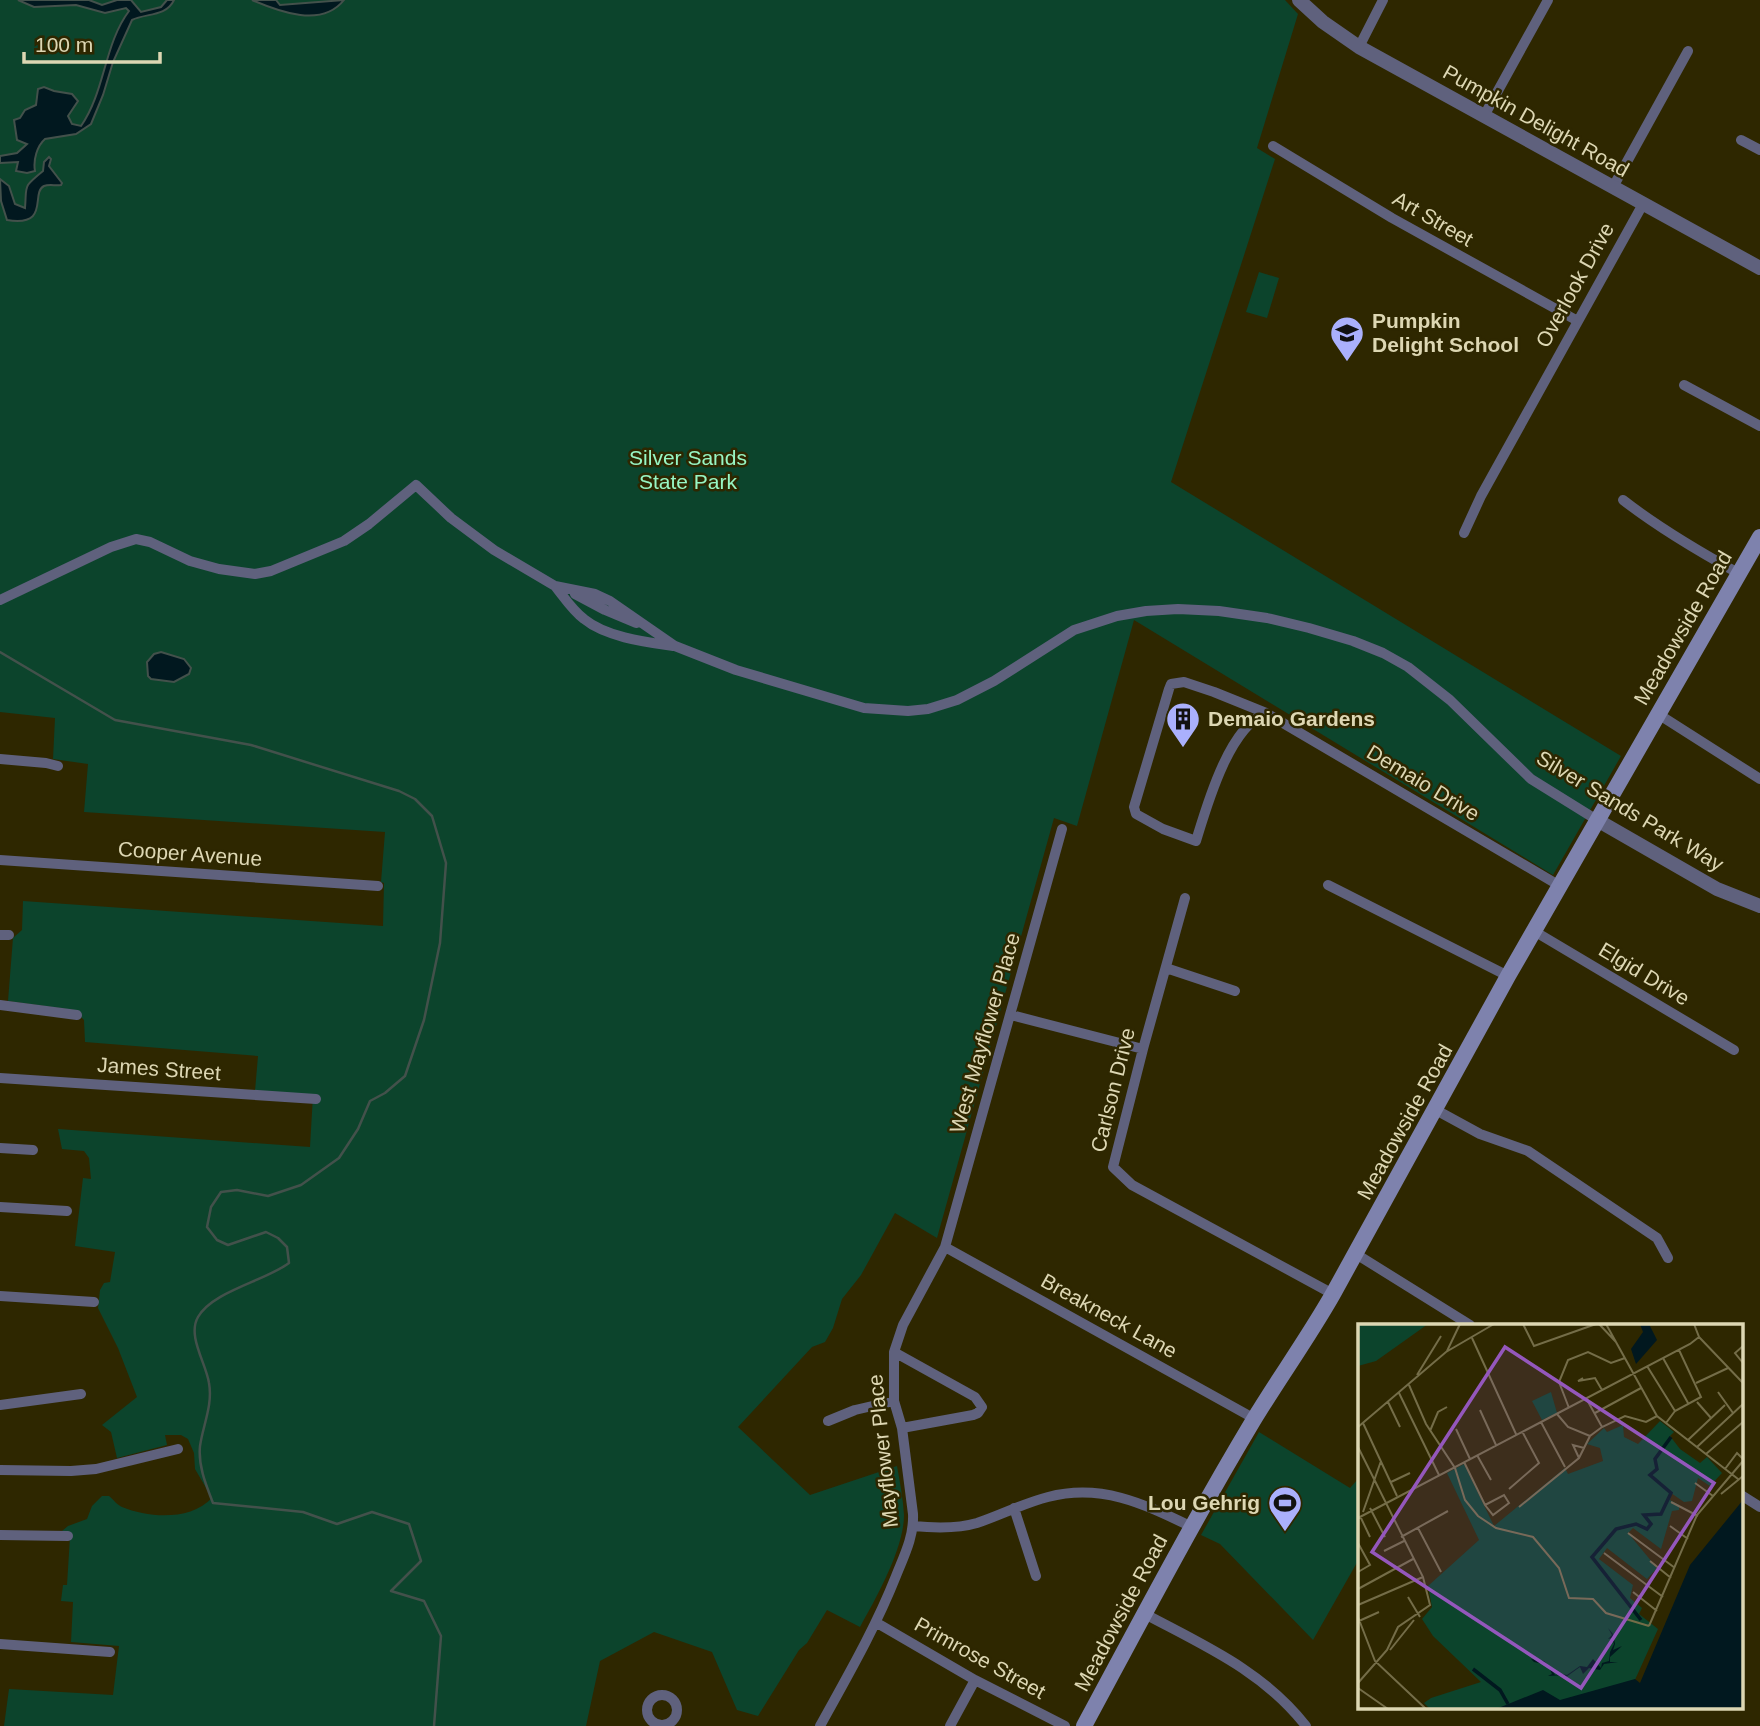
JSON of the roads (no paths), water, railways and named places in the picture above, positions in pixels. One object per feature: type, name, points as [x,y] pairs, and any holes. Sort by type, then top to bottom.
[{"type":"main road","name":"Meadowside Road","points":[[1084,1726],[1192,1527],[1356,1254],[1508,976],[1760,537]]},
{"type":"street","name":"Pumpkin Delight Road","points":[[1299,0],[1323,22],[1359,47],[1760,268]]},
{"type":"street","points":[[1359,47],[1384,0]]},
{"type":"street","points":[[1484,116],[1548,0]]},
{"type":"street","points":[[1613,187],[1688,51]]},
{"type":"street","points":[[1741,140],[1760,150]]},
{"type":"street","name":"Art Street","points":[[1273,146],[1392,218],[1576,320]]},
{"type":"street","name":"Overlook Drive","points":[[1464,533],[1481,495],[1576,320],[1643,204]]},
{"type":"street","points":[[1685,385],[1760,426]]},
{"type":"street","name":"Silver Sands Park Way","points":[[0,600],[111,547],[136,539],[150,542],[190,561],[219,569],[255,574],[271,571],[344,541],[416,485],[473,535],[555,586],[590,624],[612,633],[676,646],[736,670],[863,708],[908,712],[945,704],[970,694],[1074,630],[1117,617],[1146,611],[1178,609],[1219,611],[1267,618],[1353,641],[1408,667],[1450,700],[1531,779],[1717,889],[1760,906]]},
{"type":"street","points":[[1623,499],[1690,547],[1738,573]]},
{"type":"street","name":"Silver Sands Park Way","points":[[555,586],[573,590],[576,595],[605,610],[642,624],[676,646]]},
{"type":"street","name":"Demaio Drive","points":[[1266,713],[1254,718],[1221,768],[1211,790],[1196,841],[1136,814],[1134,807],[1171,684],[1184,682],[1266,713],[1560,886]]},
{"type":"street","points":[[1658,713],[1760,779]]},
{"type":"street","points":[[0,759],[58,766]]},
{"type":"street","name":"West Mayflower Place","points":[[945,1247],[1062,829]]},
{"type":"street","name":"Cooper Avenue","points":[[0,860],[378,886]]},
{"type":"street","points":[[1328,885],[1508,976]]},
{"type":"street","name":"Carlson Drive","points":[[1185,898],[1114,1167],[1132,1185],[1333,1294]]},
{"type":"street","name":"Elgid Drive","points":[[1534,931],[1734,1050]]},
{"type":"street","points":[[1166,968],[1235,991]]},
{"type":"street","points":[[0,1005],[77,1015]]},
{"type":"street","points":[[1011,1015],[1143,1049]]},
{"type":"street","name":"James Street","points":[[0,1078],[316,1099]]},
{"type":"street","points":[[1436,1110],[1480,1134],[1528,1151],[1657,1238],[1668,1258]]},
{"type":"street","points":[[0,1148],[33,1150]]},
{"type":"street","points":[[0,1207],[67,1211]]},
{"type":"street","name":"Mayflower Place","points":[[820,1726],[877,1623],[914,1526],[902,1428],[894,1401],[894,1352],[903,1325],[945,1247]]},
{"type":"street","name":"Breakneck Lane","points":[[945,1247],[1255,1419]]},
{"type":"street","points":[[1356,1254],[1469,1324]]},
{"type":"street","points":[[0,1296],[94,1302]]},
{"type":"street","points":[[894,1352],[975,1397],[982,1407],[973,1415],[902,1428]]},
{"type":"street","points":[[0,1405],[81,1394]]},
{"type":"street","points":[[828,1421],[855,1410],[894,1401]]},
{"type":"street","points":[[0,1470],[96,1469],[178,1449]]},
{"type":"street","points":[[914,1526],[941,1528],[975,1524],[1050,1496],[1099,1493],[1132,1500],[1192,1527]]},
{"type":"street","points":[[1742,1496],[1760,1507]]},
{"type":"street","points":[[1014,1508],[1036,1576]]},
{"type":"street","points":[[0,1535],[68,1536]]},
{"type":"street","points":[[1144,1614],[1247,1669],[1280,1696],[1306,1726]]},
{"type":"street","name":"Primrose Street","points":[[877,1623],[975,1680],[1065,1726]]},
{"type":"street","points":[[0,1644],[110,1652]]},
{"type":"street","points":[[950,1726],[975,1680]]},
{"type":"water","points":[[18,0],[89,0],[102,5],[117,0],[131,0],[141,12],[161,7],[167,0],[174,0],[161,12],[132,20],[113,62],[91,124],[76,134],[45,139],[36,154],[35,171],[27,173],[16,171],[18,162],[0,163],[0,156],[17,153],[27,144],[17,140],[14,120],[36,105],[38,89],[44,87],[72,94],[78,101],[68,116],[72,124],[81,126],[95,98],[114,38],[129,11],[126,8],[105,13],[76,5],[34,7]]},
{"type":"water","points":[[252,0],[276,0],[280,5],[344,0],[335,9],[324,14],[300,15]]},
{"type":"water","points":[[49,157],[49,166],[61,185],[46,185],[40,190],[37,208],[29,219],[7,220],[1,201],[0,179],[9,186],[15,204],[25,208],[27,187],[43,171],[44,162]]},
{"type":"water","points":[[161,652],[184,659],[191,668],[189,674],[174,682],[151,679],[148,676],[147,662],[154,654]]},
{"type":"waterway","points":[[0,652],[115,720],[251,745],[399,791],[415,799],[432,816],[446,863],[440,943],[424,1020],[405,1076],[385,1093],[370,1101],[358,1129],[339,1158],[301,1185],[268,1196],[237,1190],[221,1192],[211,1207],[207,1227],[217,1240],[228,1245],[266,1232],[287,1247],[289,1263],[215,1300],[198,1317],[195,1333],[210,1391],[201,1438],[200,1461],[213,1503],[303,1512],[337,1524],[372,1512],[409,1524],[421,1561],[391,1591],[424,1601],[441,1636],[434,1726]]},
{"type":"place","name":"Pumpkin Delight School","points":[[1347,363]]},
{"type":"place","name":"Demaio Gardens","points":[[1183,749]]},
{"type":"place","name":"Lou Gehrig","points":[[1285,1533]]},
{"type":"park label","name":"Silver Sands State Park","points":[[688,470]]}]
